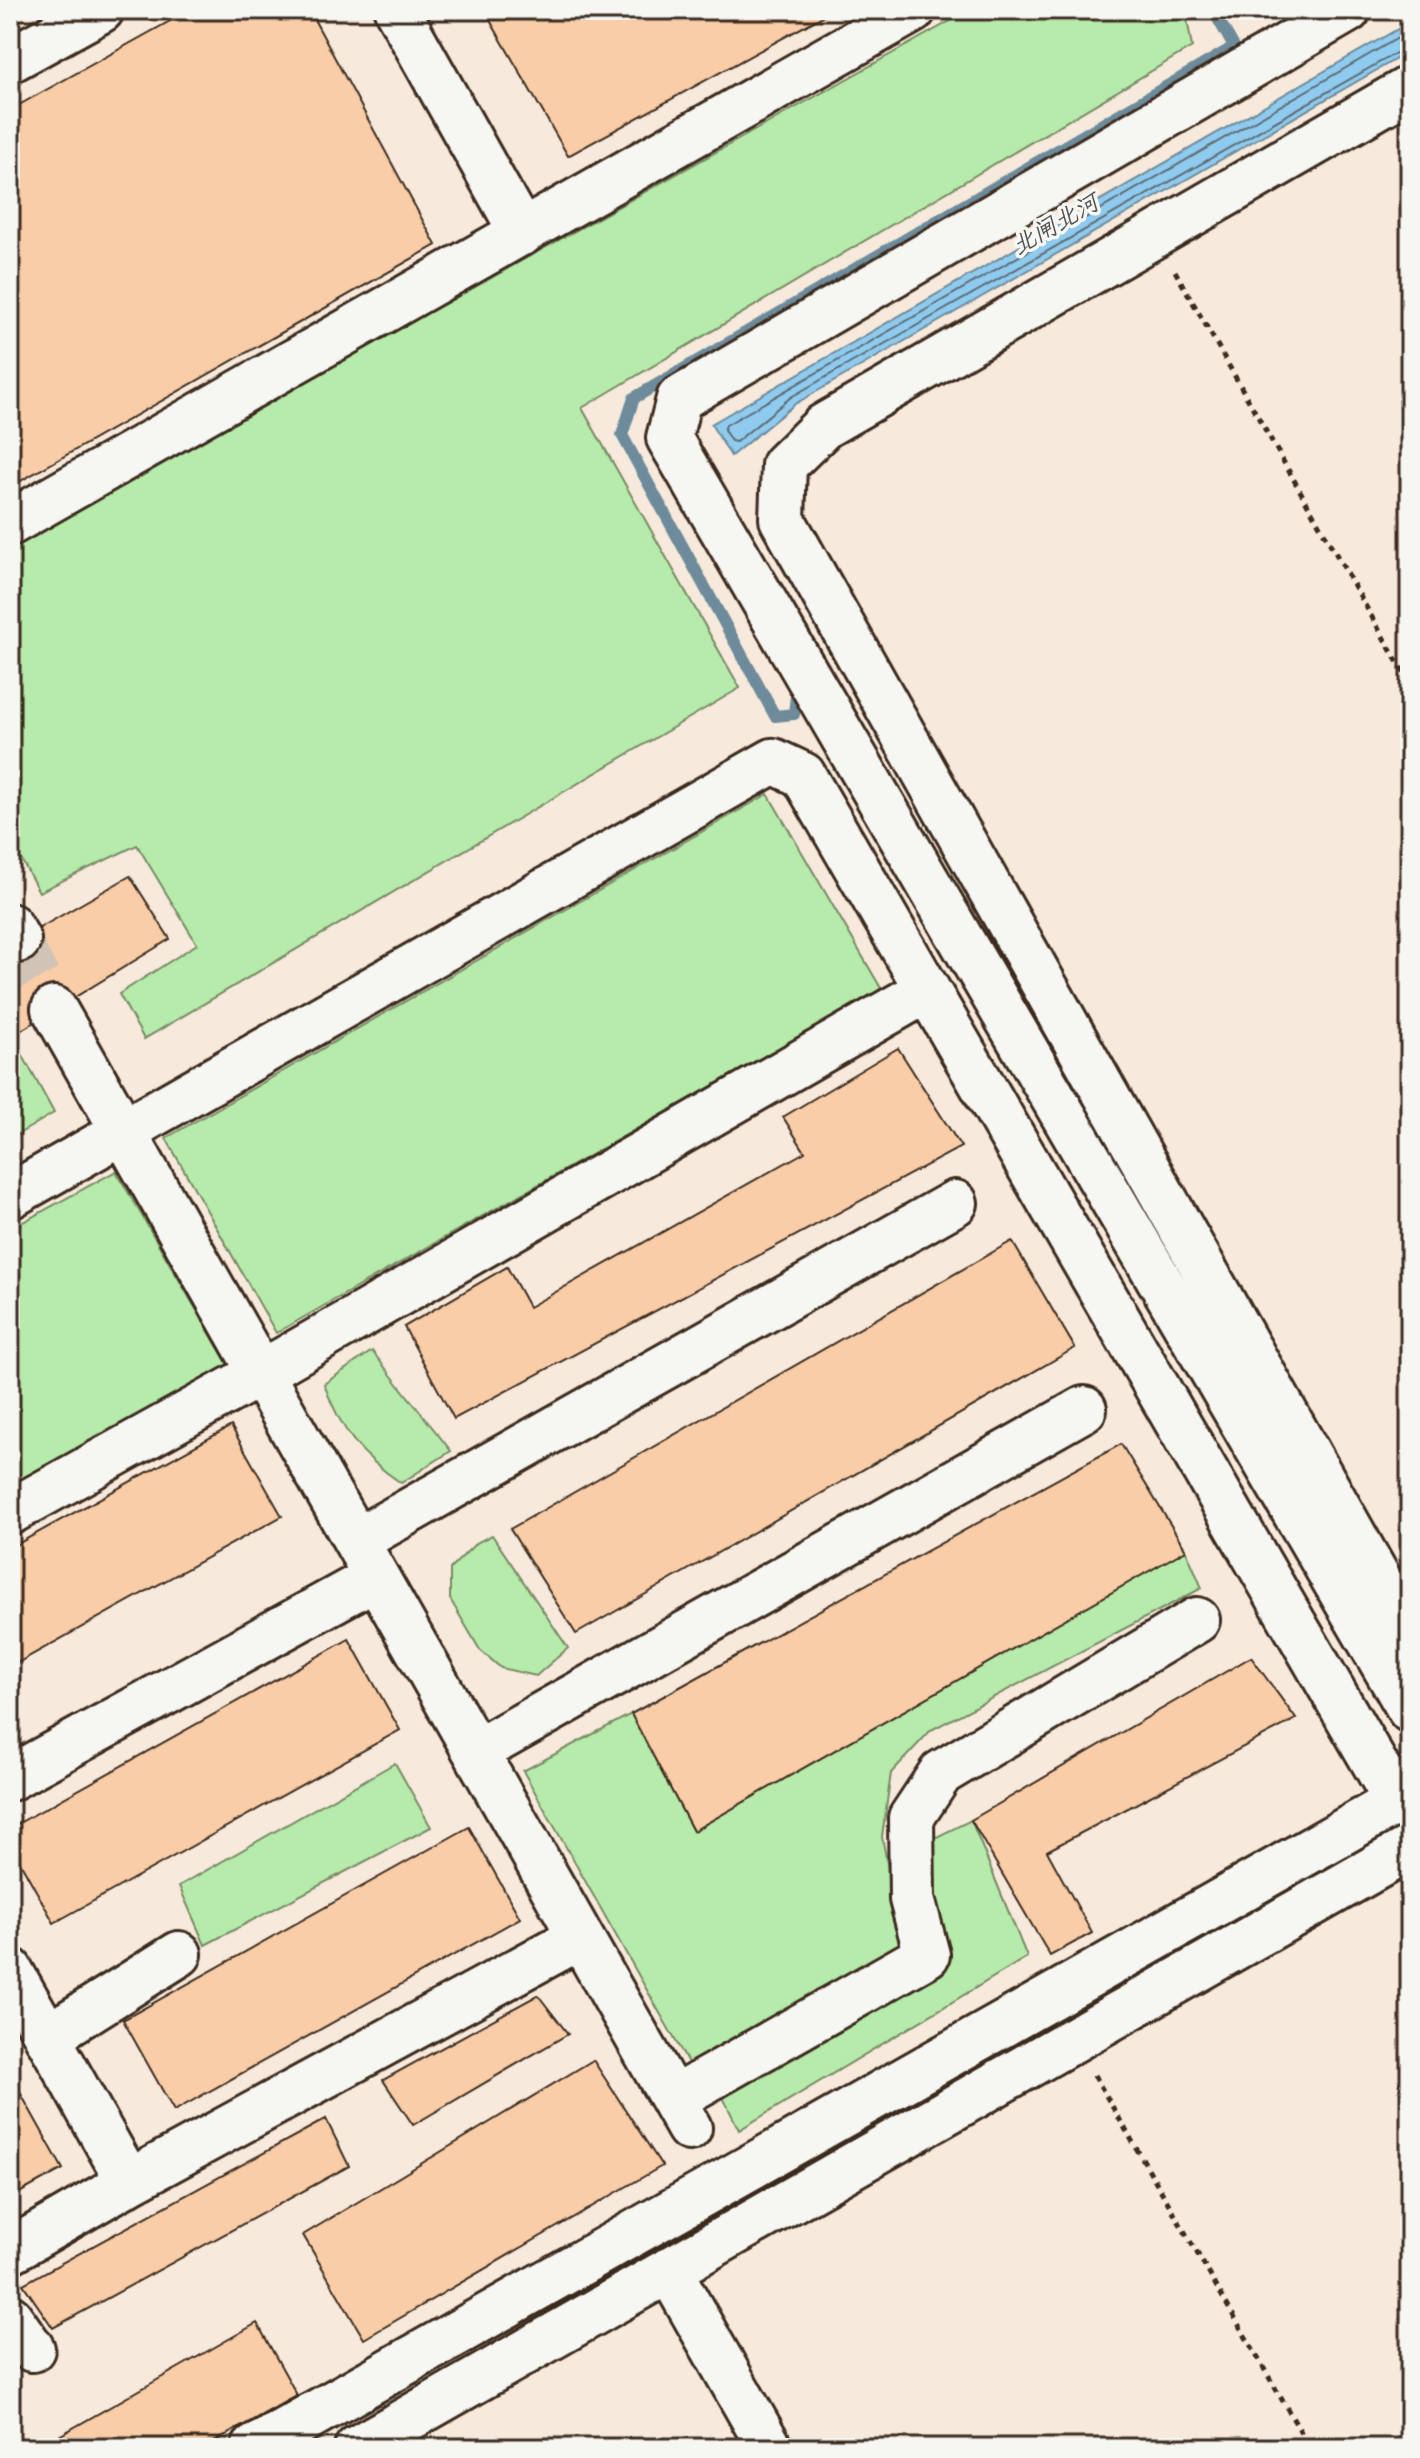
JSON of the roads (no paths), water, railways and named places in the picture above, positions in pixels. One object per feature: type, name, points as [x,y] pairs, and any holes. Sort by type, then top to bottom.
[{"type":"street","points":[[10,60],[101,10]]},
{"type":"street","points":[[397,10],[522,233]]},
{"type":"street","points":[[10,523],[913,10]]},
{"type":"street","points":[[1348,10],[679,399],[669,438],[1410,1710]]},
{"type":"street","points":[[1410,88],[824,426],[784,465],[782,519],[1410,1635]]},
{"type":"street","points":[[10,1196],[773,761],[803,775],[1404,1798],[254,2448]]},
{"type":"street","points":[[10,1512],[261,1373],[927,990]]},
{"type":"street","points":[[54,1009],[681,2113],[927,1955],[912,1899],[911,1818],[941,1773],[1197,1620]]},
{"type":"street","points":[[10,1778],[955,1203]]},
{"type":"street","points":[[476,1752],[1084,1409]]},
{"type":"street","points":[[357,2448],[1410,1848]]},
{"type":"street","points":[[10,2251],[129,2182],[580,1937]]},
{"type":"street","points":[[47,2037],[179,1954]]},
{"type":"street","points":[[15,1989],[47,2037],[129,2182]]},
{"type":"street","points":[[669,2270],[770,2448]]},
{"type":"water","points":[[1410,22],[1410,51],[795,404],[731,456],[711,424]]},
{"type":"waterway","points":[[797,687],[794,714],[775,716],[622,435],[634,398],[1234,47],[1213,10]]},
{"type":"tunnel","points":[[18,940],[54,1009]]},
{"type":"water label","name":"北闸北河","points":[[1055,224]]}]
